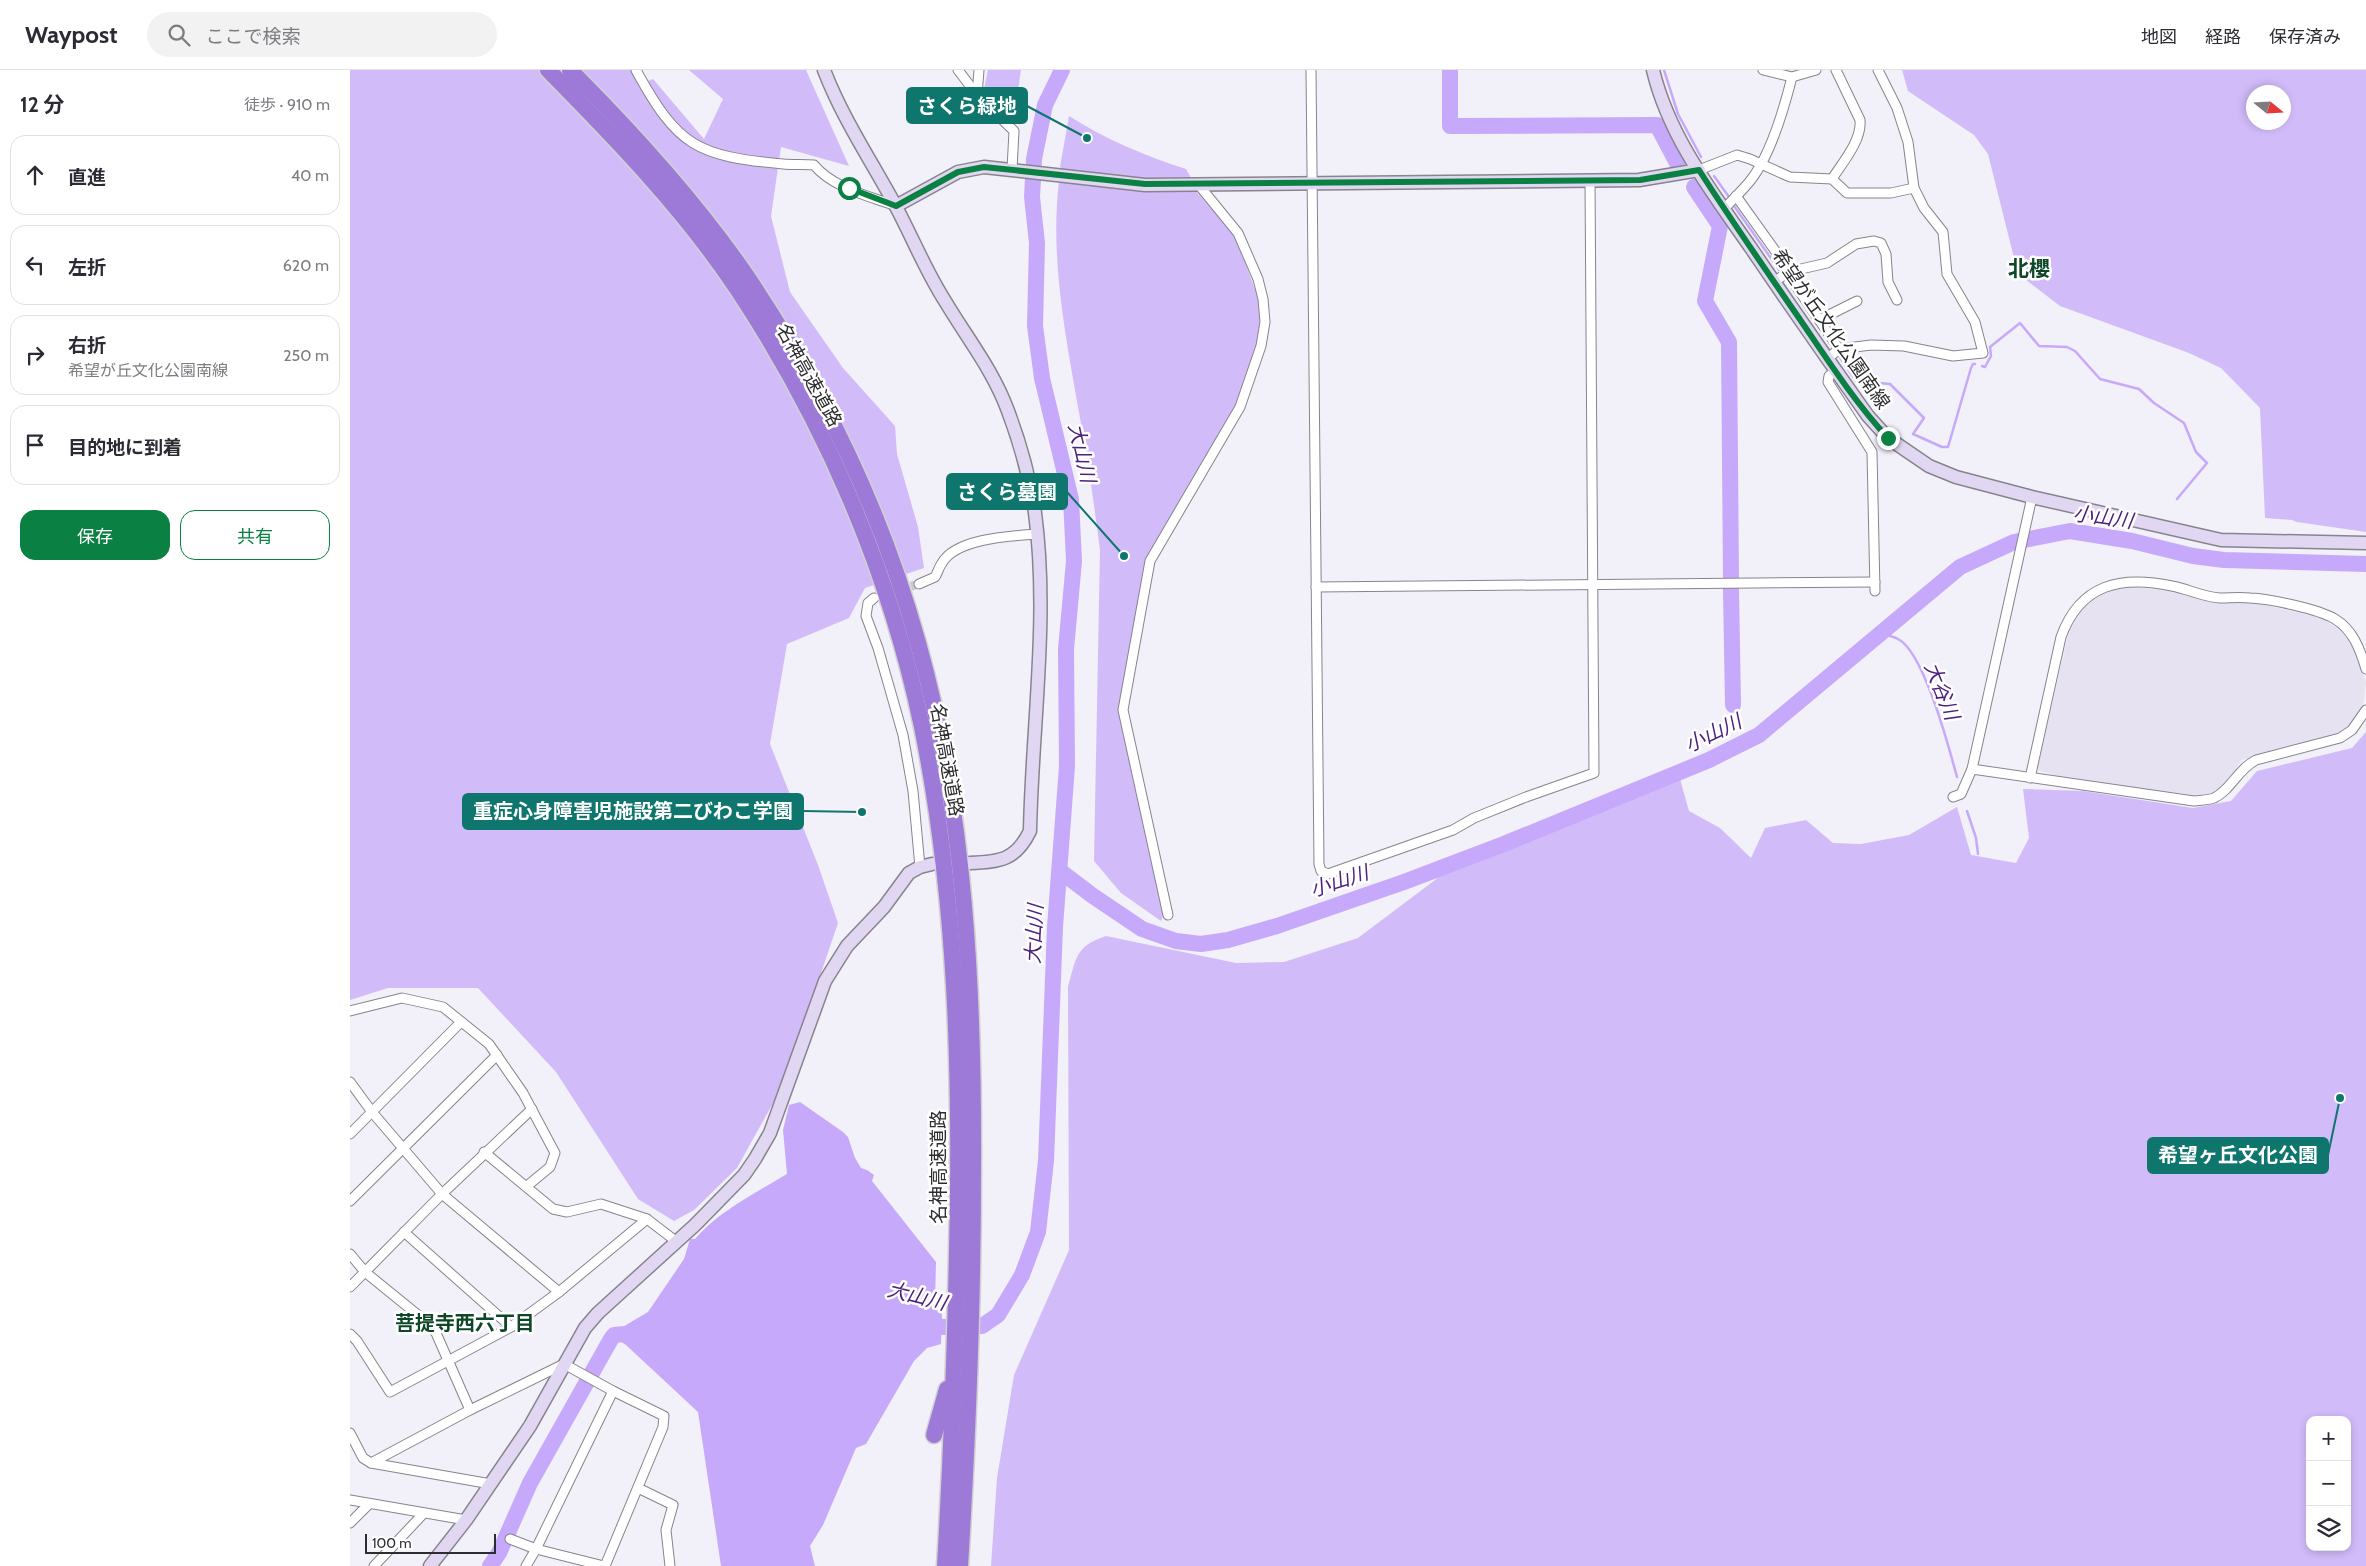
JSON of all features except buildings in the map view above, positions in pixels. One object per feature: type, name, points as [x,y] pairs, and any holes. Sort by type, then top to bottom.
[{"type":"highway","name":"名神高速道路","points":[[548,70],[654,181],[736,288],[771,344],[809,412],[859,520],[884,587],[922,724],[934,790],[948,904],[958,1069],[959,1197],[964,1310]]},
{"type":"highway","name":"名神高速道路","points":[[570,70],[604,103],[665,172],[748,278],[824,405],[874,514],[899,582],[918,644],[937,722],[950,796],[964,911],[973,1068],[963,1344],[952,1451],[945,1566]]},
{"type":"highway","name":"名神高速道路","points":[[960,1566],[968,1432],[963,1344]]},
{"type":"highway","points":[[934,1435],[948,1383],[963,1344]]},
{"type":"highway","points":[[968,1432],[969,1566]]},
{"type":"street","points":[[636,70],[663,116],[679,135],[695,146],[722,156],[747,160],[814,165],[823,176],[837,183],[896,206]]},
{"type":"street","points":[[824,70],[838,105],[896,206],[944,301],[982,357],[1008,411],[1026,469],[1037,534],[1039,632],[1030,831],[1024,843],[1006,859],[996,862],[970,863]]},
{"type":"street","points":[[958,70],[977,95],[1014,131],[1013,169]]},
{"type":"street","points":[[977,95],[979,70]]},
{"type":"street","points":[[1312,70],[1319,864],[1321,871],[1328,874],[1452,830],[1474,818],[1526,797],[1594,773],[1590,180]]},
{"type":"street","name":"希望が丘文化公園南線","points":[[1653,70],[1663,105],[1681,144],[1724,209],[1868,416],[1888,438],[1907,453],[1929,466],[1956,477],[2032,497],[2221,540],[2366,543]]},
{"type":"street","points":[[1763,70],[1792,76],[1816,70]]},
{"type":"street","points":[[1832,179],[1851,150],[1861,126],[1860,120],[1836,70]]},
{"type":"street","points":[[1827,359],[1839,349],[1886,344],[1953,356],[1983,353],[1976,322],[1947,274],[1943,232],[1924,208],[1914,188],[1908,142],[1897,108],[1878,70]]},
{"type":"street","points":[[1724,209],[1751,180],[1760,164],[1785,104],[1792,76]]},
{"type":"street","points":[[896,206],[958,172],[984,167],[1145,184],[1640,180],[1699,170],[1729,157],[1737,156],[1790,177],[1832,179],[1847,194],[1891,194],[1914,188]]},
{"type":"street","points":[[1168,916],[1124,710],[1150,561],[1240,408],[1261,346],[1265,322],[1263,299],[1258,279],[1238,233],[1198,184]]},
{"type":"street","points":[[1736,196],[1784,263],[1839,349]]},
{"type":"street","points":[[1774,282],[1788,272],[1828,263],[1856,244],[1874,241],[1881,243],[1886,254],[1888,282],[1897,300]]},
{"type":"street","points":[[1819,320],[1856,301]]},
{"type":"street","points":[[1316,587],[1593,584],[1875,587],[1872,452],[1828,382],[1829,376],[1836,371]]},
{"type":"street","points":[[1953,797],[1961,794],[1972,769],[2032,497]]},
{"type":"street","points":[[919,584],[935,577],[942,562],[948,556],[971,543],[989,537],[1037,534]]},
{"type":"street","points":[[2030,778],[2061,637],[2068,617],[2084,598],[2104,587],[2126,582],[2159,584],[2206,596],[2251,598],[2322,612],[2336,620],[2350,632],[2358,645],[2366,669]]},
{"type":"street","points":[[430,1566],[466,1520],[530,1426],[585,1328],[598,1312],[677,1242],[744,1175],[770,1133],[818,998],[831,969],[847,946],[884,907],[909,873],[926,865],[903,735],[878,648],[866,616],[868,603],[874,598]]},
{"type":"street","points":[[1972,769],[2194,801],[2213,798],[2224,791],[2243,766],[2256,760],[2340,738],[2352,730],[2366,710]]},
{"type":"street","points":[[350,1011],[402,998],[443,1007],[489,1044],[532,1109],[555,1153],[550,1167],[527,1186]]},
{"type":"street","points":[[350,1134],[461,1022]]},
{"type":"street","points":[[350,1201],[497,1055]]},
{"type":"street","points":[[350,1082],[372,1112],[442,1194],[559,1292]]},
{"type":"street","points":[[350,1287],[484,1152],[532,1109]]},
{"type":"street","points":[[484,1152],[553,1209],[567,1212],[601,1204],[647,1219],[677,1242]]},
{"type":"street","points":[[350,1334],[357,1341],[386,1389],[390,1392],[511,1327],[559,1292],[647,1219]]},
{"type":"street","points":[[404,1232],[511,1327]]},
{"type":"street","points":[[350,1254],[365,1272],[429,1324],[436,1333],[470,1410]]},
{"type":"street","points":[[510,1539],[536,1549],[604,1566],[663,1427],[664,1416],[564,1364]]},
{"type":"street","points":[[371,1463],[470,1410],[564,1364]]},
{"type":"street","points":[[526,1566],[613,1391]]},
{"type":"street","points":[[350,1433],[363,1458],[371,1463],[491,1484]]},
{"type":"street","points":[[638,1488],[673,1506],[666,1530],[670,1566]]},
{"type":"street","points":[[350,1500],[466,1520]]},
{"type":"street","points":[[350,1523],[369,1504]]},
{"type":"street","points":[[374,1566],[424,1513]]},
{"type":"shaded area","points":[[350,70],[631,70],[640,84],[653,79],[704,139],[723,99],[689,70],[806,70],[849,166],[781,147],[771,216],[790,292],[843,368],[895,426],[897,454],[918,527],[924,568],[865,588],[849,618],[787,644],[770,744],[818,865],[838,923],[783,1085],[737,1168],[694,1210],[674,1221],[638,1199],[556,1072],[478,988],[388,988],[350,1000]]},
{"type":"shaded area","points":[[988,70],[1021,70],[1013,122],[984,89]]},
{"type":"shaded area","points":[[1902,70],[2366,70],[2366,532],[2292,520],[2265,518],[2260,408],[2221,368],[2189,353],[2060,306],[2026,280],[2015,262],[1988,154],[1974,135],[1908,91]]},
{"type":"shaded area","points":[[1069,116],[1126,146],[1186,169],[1191,178],[1145,180],[1064,171],[1060,167]]},
{"type":"shaded area","points":[[1059,181],[1148,191],[1196,191],[1235,236],[1258,297],[1260,319],[1258,342],[1237,405],[1146,562],[1120,711],[1163,916],[1161,921],[1121,893],[1094,861],[1100,550],[1060,295],[1056,238]]},
{"type":"shaded area","points":[[2127,587],[2167,590],[2208,601],[2251,602],[2323,618],[2342,632],[2353,648],[2366,682],[2363,706],[2350,725],[2335,734],[2242,760],[2224,785],[2213,793],[2195,795],[2064,778],[2037,770],[2072,618],[2101,594]]},
{"type":"shaded area","points":[[2366,732],[2366,1566],[991,1566],[997,1478],[1014,1375],[1069,1250],[1068,987],[1075,961],[1082,949],[1088,944],[1106,936],[1236,963],[1284,962],[1358,938],[1447,871],[1680,779],[1689,811],[1720,828],[1751,858],[1765,828],[1806,820],[1833,843],[1861,844],[1909,835],[1957,807],[1971,855],[2016,863],[2029,838],[2023,789],[2083,791],[2193,808],[2231,801],[2257,771],[2352,748]]},
{"type":"water","points":[[800,1102],[848,1137],[855,1158],[861,1168],[874,1175],[872,1181],[936,1262],[935,1303],[937,1307],[942,1309],[941,1344],[927,1348],[914,1361],[866,1444],[856,1448],[823,1525],[810,1546],[815,1566],[721,1566],[698,1412],[626,1345],[615,1338],[614,1332],[648,1312],[684,1259],[690,1239],[695,1239],[726,1211],[787,1174],[783,1130],[789,1105]]},
{"type":"waterway","name":"大山川","points":[[921,1321],[942,1327],[982,1326],[998,1315],[1022,1275],[1038,1232],[1046,1161],[1055,927],[1067,766],[1066,649],[1074,561],[1071,499],[1042,378],[1035,326],[1037,243],[1032,197],[1034,159],[1045,105],[1062,70]]},
{"type":"waterway","points":[[1450,70],[1450,126],[1657,125],[1677,163]]},
{"type":"waterway","points":[[1664,70],[1678,114],[1701,157]]},
{"type":"waterway","points":[[1714,176],[1729,197]]},
{"type":"waterway","points":[[1694,187],[1720,226],[1705,301],[1729,342],[1731,578]]},
{"type":"waterway","points":[[1734,206],[1780,271]]},
{"type":"waterway","points":[[1982,366],[1985,367],[1991,356],[1990,347],[2020,323],[2039,346],[2067,347],[2075,351],[2100,379],[2139,389],[2154,403],[2184,423],[2196,452],[2207,463],[2177,499]]},
{"type":"waterway","points":[[1837,353],[1856,381],[1890,384],[1924,418],[1913,434],[1942,447],[1948,447],[1971,368],[1975,364]]},
{"type":"waterway","name":"小山川","points":[[1060,871],[1142,929],[1176,941],[1201,944],[1228,940],[1277,926],[1404,882],[1504,844],[1709,760],[1759,735],[1960,567],[2014,542],[2070,531],[2132,541],[2193,556],[2224,560],[2366,564]]},
{"type":"waterway","points":[[1731,589],[1733,705]]},
{"type":"waterway","name":"大谷川","points":[[1880,634],[1898,639],[1908,647],[1917,662],[1934,702],[1957,777]]},
{"type":"waterway","name":"大谷川","points":[[1967,811],[1976,838],[1978,854]]},
{"type":"waterway","points":[[490,1566],[499,1553],[530,1483],[611,1339],[614,1335],[637,1333]]},
{"type":"tunnel","points":[[898,590],[919,584]]},
{"type":"place","name":"さくら緑地","points":[[1087,138]]},
{"type":"place","name":"さくら墓園","points":[[1124,556]]},
{"type":"place","name":"重症心身障害児施設第二びわこ学園","points":[[862,812]]},
{"type":"place","name":"希望ヶ丘文化公園","points":[[2340,1098]]},
{"type":"district","name":"北櫻","points":[[2029,268]]},
{"type":"district","name":"菩提寺西六丁目","points":[[465,1323]]},
{"type":"route","points":[[849,188],[896,206],[958,172],[984,167],[1145,184],[1640,180],[1699,170],[1836,371],[1868,416],[1888,438]]}]
